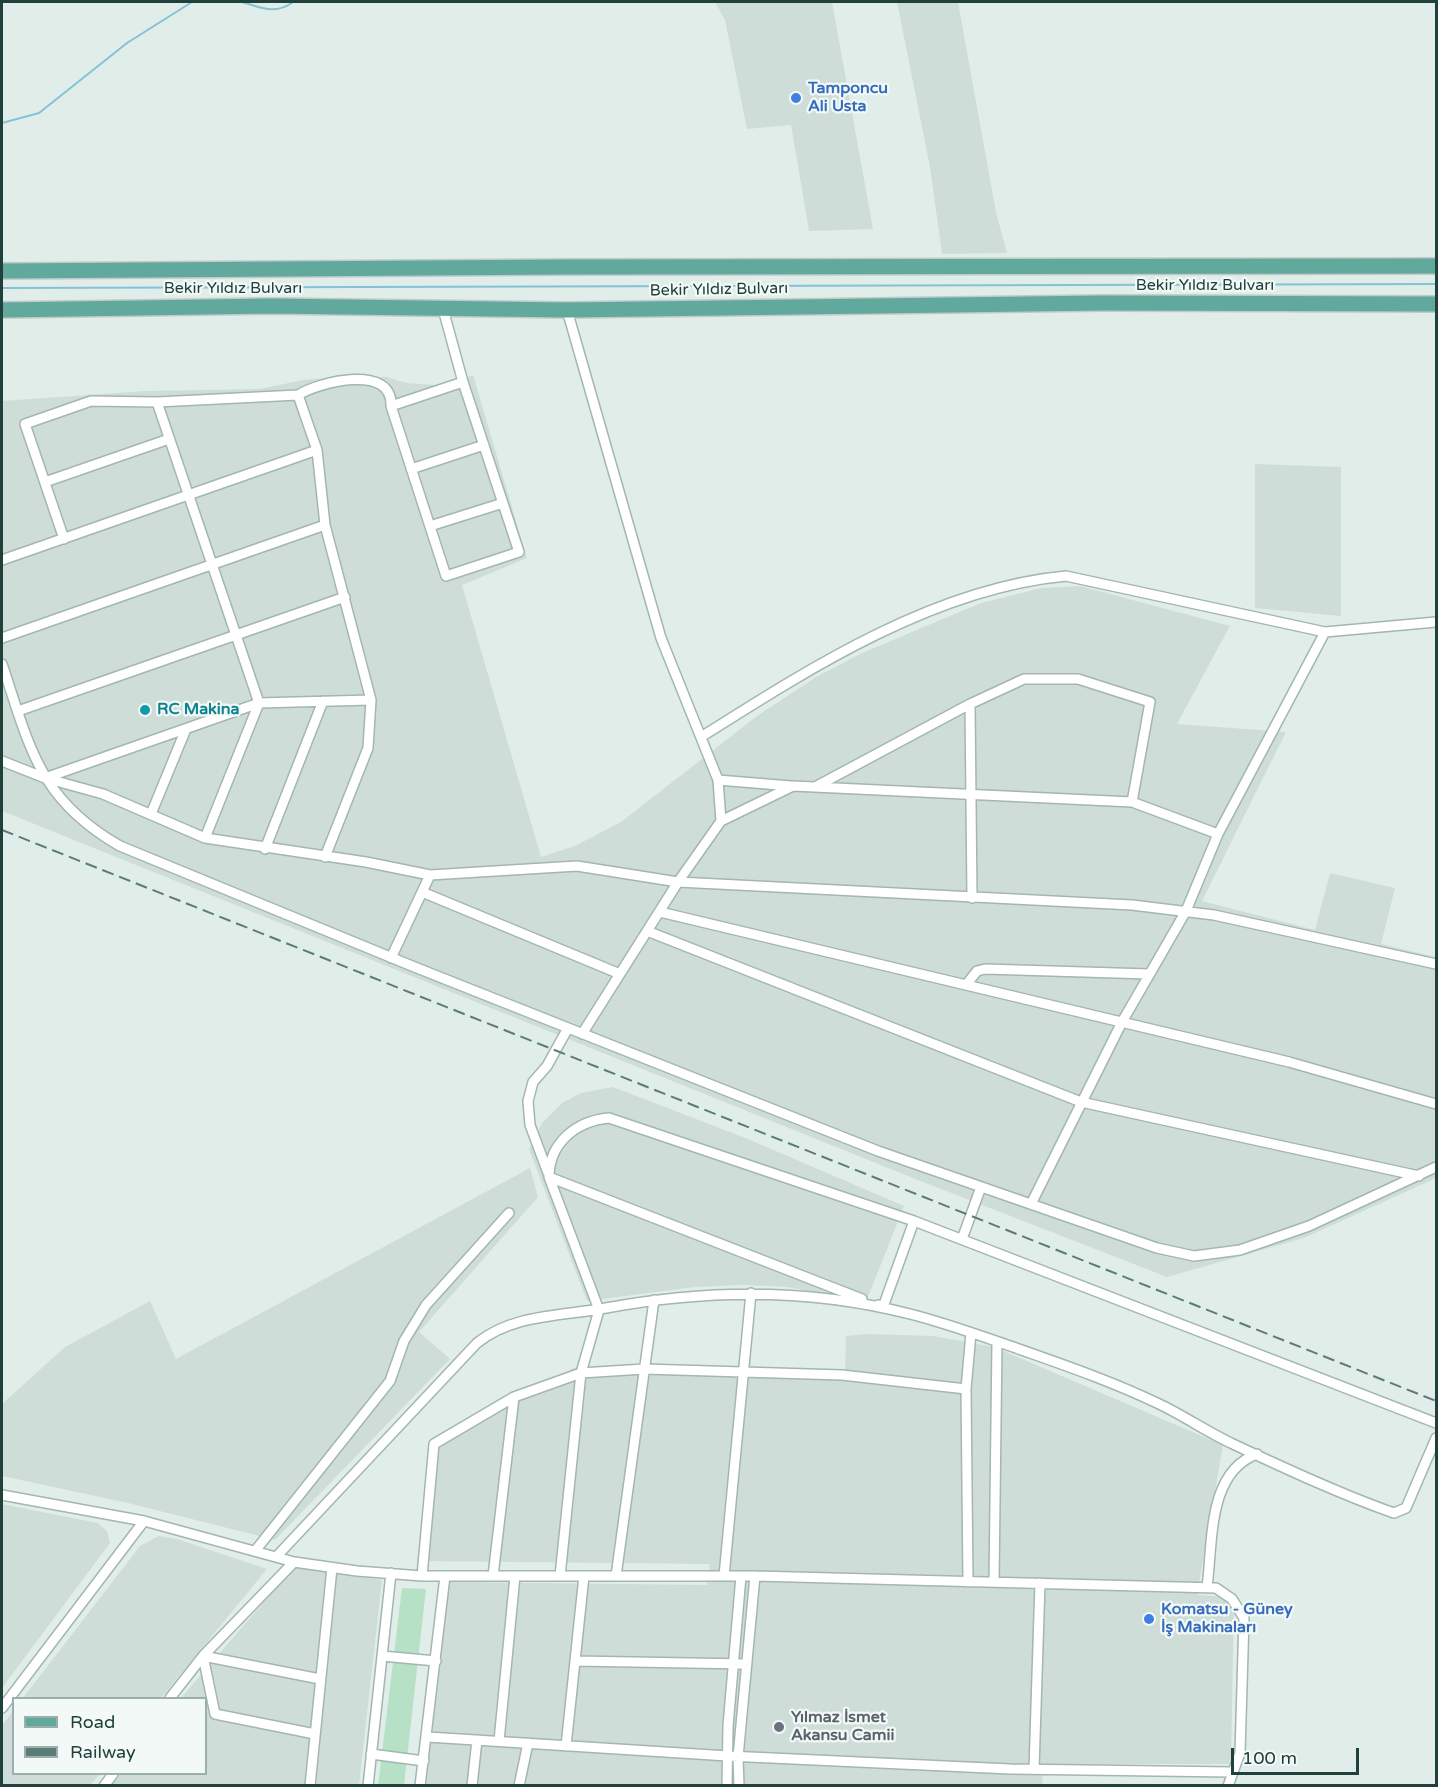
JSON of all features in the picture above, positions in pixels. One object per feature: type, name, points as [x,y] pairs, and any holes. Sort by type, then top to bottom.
[{"type":"main road","name":"Bekir Yıldız Bulvarı","points":[[2,271],[564,267],[1437,266]]},
{"type":"main road","name":"Bekir Yıldız Bulvarı","points":[[2,309],[272,306],[567,310],[1102,303],[1437,304]]},
{"type":"street","points":[[64,538],[25,424],[91,401],[157,402],[298,395],[310,388],[372,379],[388,390],[391,406],[447,576],[519,552],[463,382],[443,309]]},
{"type":"street","points":[[567,310],[660,638],[718,780],[721,821]]},
{"type":"street","points":[[391,406],[463,382]]},
{"type":"street","points":[[298,395],[317,450],[325,525],[371,700],[368,748],[325,856]]},
{"type":"street","points":[[157,402],[259,703],[205,838]]},
{"type":"street","points":[[45,482],[169,439]]},
{"type":"street","points":[[411,469],[484,445]]},
{"type":"street","points":[[2,560],[317,450]]},
{"type":"street","points":[[430,526],[503,503]]},
{"type":"street","points":[[2,638],[325,525]]},
{"type":"street","points":[[701,737],[812,667],[855,646],[959,600],[1037,579],[1066,576],[1325,632],[1437,622]]},
{"type":"street","points":[[18,711],[345,597]]},
{"type":"street","points":[[1031,1204],[1122,1022],[1186,911],[1218,834],[1325,632]]},
{"type":"street","points":[[2,664],[35,762],[45,778],[81,820],[120,846],[391,958],[878,1151],[1169,1252],[1207,1256],[1240,1250],[1309,1226],[1437,1167]]},
{"type":"street","points":[[815,787],[970,704],[1024,679],[1078,679],[1150,702],[1132,802]]},
{"type":"street","points":[[45,778],[259,703],[371,700]]},
{"type":"street","points":[[265,849],[323,701]]},
{"type":"street","points":[[970,704],[972,898]]},
{"type":"street","points":[[151,814],[186,729]]},
{"type":"street","points":[[2,761],[45,778],[103,794],[205,838],[430,875],[577,866],[678,882],[1132,905],[1186,911],[1437,964]]},
{"type":"street","points":[[718,780],[793,786],[1132,802],[1218,834]]},
{"type":"street","points":[[582,1034],[678,882],[721,821],[793,786]]},
{"type":"street","points":[[391,958],[430,875]]},
{"type":"street","points":[[422,892],[620,974]]},
{"type":"street","points":[[660,912],[1122,1022],[1434,1102]]},
{"type":"street","points":[[647,930],[1081,1102],[1419,1176]]},
{"type":"street","points":[[966,985],[977,971],[985,969],[1149,974]]},
{"type":"street","points":[[560,1576],[581,1373],[598,1310],[530,1125],[528,1101],[533,1082],[547,1066],[568,1028]]},
{"type":"street","points":[[549,1177],[553,1154],[567,1135],[587,1123],[609,1118],[915,1221],[1437,1423]]},
{"type":"street","points":[[549,1177],[883,1307],[997,1342],[1126,1389],[1257,1454],[1398,1513],[1406,1508],[1437,1438]]},
{"type":"street","points":[[962,1239],[981,1187]]},
{"type":"street","points":[[255,1551],[390,1380],[404,1341],[426,1305],[509,1213]]},
{"type":"street","points":[[883,1307],[915,1221]]},
{"type":"street","points":[[276,1557],[484,1337],[518,1322],[654,1300],[751,1293],[816,1297],[883,1307]]},
{"type":"street","points":[[724,1576],[751,1293]]},
{"type":"street","points":[[616,1576],[654,1300]]},
{"type":"street","points":[[968,1582],[966,1389],[970,1333]]},
{"type":"street","points":[[994,1582],[997,1342]]},
{"type":"street","points":[[422,1576],[434,1444],[514,1397],[581,1373],[644,1369],[842,1375],[966,1389]]},
{"type":"street","points":[[494,1576],[514,1397]]},
{"type":"street","points":[[1207,1587],[1221,1487],[1232,1469],[1257,1454]]},
{"type":"street","points":[[2,1495],[144,1521],[294,1562],[332,1568],[422,1576],[755,1576],[1207,1587],[1227,1594],[1244,1617],[1240,1753],[1228,1785]]},
{"type":"street","points":[[2,1708],[144,1521]]},
{"type":"street","points":[[171,1697],[203,1656],[294,1562]]},
{"type":"street","points":[[310,1785],[332,1568]]},
{"type":"street","points":[[368,1785],[391,1573]]},
{"type":"street","points":[[420,1785],[428,1737],[445,1576]]},
{"type":"street","points":[[499,1741],[515,1576]]},
{"type":"street","points":[[566,1746],[584,1576]]},
{"type":"street","points":[[739,1785],[733,1756],[733,1662],[741,1576]]},
{"type":"street","points":[[728,1785],[747,1664],[755,1576]]},
{"type":"street","points":[[1034,1769],[1040,1583]]},
{"type":"street","points":[[203,1656],[320,1679]]},
{"type":"street","points":[[203,1656],[215,1714],[315,1734]]},
{"type":"street","points":[[382,1656],[436,1661]]},
{"type":"street","points":[[575,1661],[747,1664]]},
{"type":"street","points":[[428,1737],[733,1756],[1034,1769],[1232,1772]]},
{"type":"street","points":[[472,1785],[477,1740]]},
{"type":"street","points":[[519,1785],[528,1743]]},
{"type":"street","points":[[371,1755],[424,1761]]},
{"type":"shaded area","name":"Tamponcu Ali Usta","points":[[715,2],[832,2],[873,229],[809,231],[791,125],[747,129],[725,20]]},
{"type":"shaded area","name":"Tamponcu Ali Usta","points":[[897,2],[958,2],[996,212],[1007,253],[942,254],[930,167]]},
{"type":"shaded area","points":[[473,375],[527,558],[462,585],[541,857],[575,846],[621,822],[757,716],[816,677],[862,653],[981,603],[1041,588],[1080,586],[1230,626],[1177,724],[1286,732],[1202,901],[1315,930],[1330,873],[1395,888],[1381,944],[1436,957],[1436,1178],[1304,1238],[1167,1277],[918,1180],[2,811],[2,401],[145,391],[260,389],[303,380],[347,376],[387,377],[406,383],[435,385],[456,382]]},
{"type":"shaded area","points":[[1255,464],[1341,467],[1341,616],[1255,608]]},
{"type":"shaded area","points":[[613,1087],[748,1139],[904,1206],[866,1302],[787,1287],[743,1285],[695,1287],[587,1301],[529,1149],[542,1123],[562,1103],[581,1093]]},
{"type":"shaded area","points":[[530,1168],[538,1197],[419,1332],[450,1359],[275,1540],[128,1503],[2,1476],[2,1404],[65,1347],[150,1301],[176,1359]]},
{"type":"shaded area","points":[[868,1334],[933,1336],[994,1347],[1223,1445],[1197,1595],[1234,1597],[1231,1764],[1041,1764],[1043,1786],[424,1785],[448,1582],[707,1585],[710,1564],[417,1561],[437,1436],[574,1368],[845,1378],[846,1336]]},
{"type":"shaded area","points":[[2,1504],[98,1523],[107,1531],[110,1543],[2,1688]]},
{"type":"shaded area","points":[[159,1536],[177,1539],[267,1569],[162,1697],[24,1697],[140,1546]]},
{"type":"shaded area","points":[[294,1567],[382,1580],[359,1785],[107,1786],[116,1775],[207,1775],[207,1697],[182,1697]]},
{"type":"shaded area","points":[[12,1712],[12,1775],[99,1775],[90,1785],[2,1785],[2,1726]]},
{"type":"green space","points":[[402,1588],[426,1589],[404,1785],[378,1786]]},
{"type":"waterway","points":[[2,123],[39,113],[127,43],[192,2]]},
{"type":"waterway","points":[[242,2],[274,9],[293,2]]},
{"type":"waterway","points":[[2,288],[1436,284]]},
{"type":"railway","points":[[2,830],[1436,1401]]},
{"type":"place","name":"Tamponcu Ali Usta","points":[[796,98]]},
{"type":"place","name":"RC Makina","points":[[145,710]]},
{"type":"place","name":"Komatsu - Güney İş Makinaları","points":[[1149,1619]]},
{"type":"place","name":"Yılmaz İsmet Akansu Camii","points":[[779,1727]]}]
